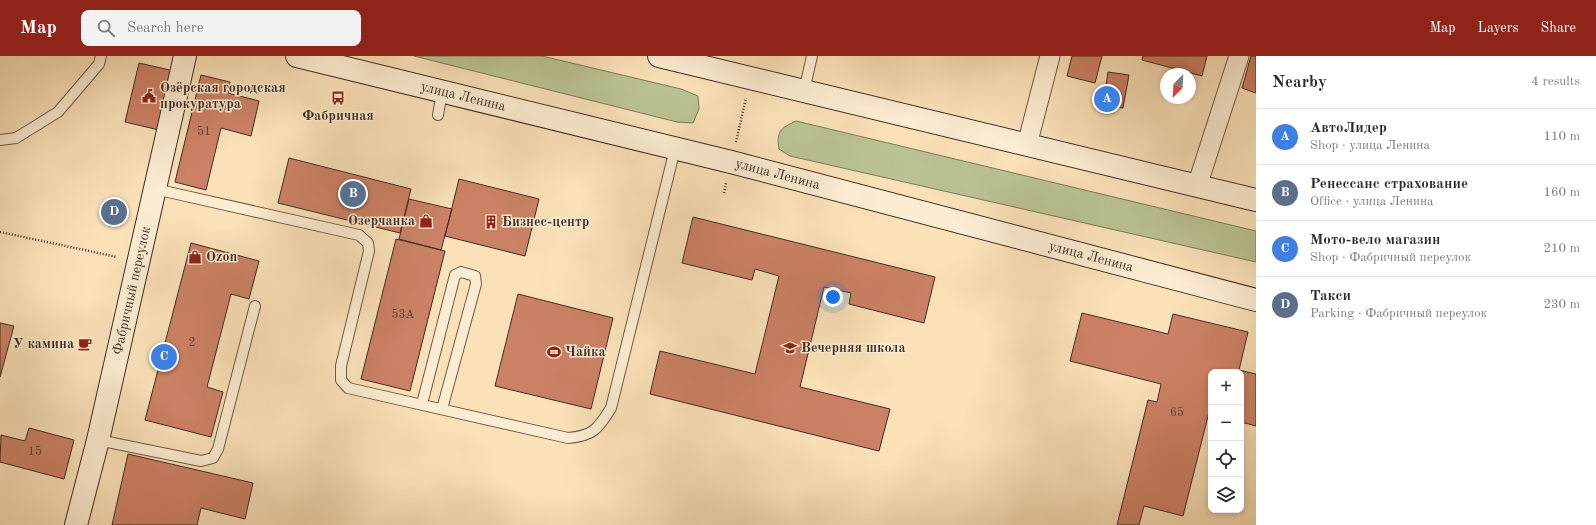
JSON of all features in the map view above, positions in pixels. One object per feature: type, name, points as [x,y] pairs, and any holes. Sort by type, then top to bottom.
[{"type":"main road","name":"Фабричный переулок","points":[[76,525],[98,440],[186,56]]},
{"type":"main road","name":"улица Ленина","points":[[297,56],[731,162],[1256,300]]},
{"type":"main road","points":[[659,56],[1256,200]]},
{"type":"street","points":[[1027,145],[1050,56]]},
{"type":"street","points":[[1197,186],[1239,56]]},
{"type":"lane","points":[[0,140],[16,138],[58,112],[99,64],[101,56]]},
{"type":"lane","points":[[804,90],[812,56]]},
{"type":"lane","points":[[438,115],[442,92]]},
{"type":"lane","points":[[155,189],[359,235],[368,243],[369,252],[341,366],[341,380],[348,388],[568,438],[584,436],[601,425],[611,408],[675,149]]},
{"type":"lane","points":[[422,404],[455,275],[461,272],[475,276],[476,284],[442,409]]},
{"type":"lane","points":[[98,440],[201,461],[213,458],[218,449],[255,306]]},
{"type":"path","points":[[724,193],[750,77]]},
{"type":"path","points":[[0,232],[138,262]]},
{"type":"green space","points":[[414,56],[542,56],[681,89],[698,96],[699,109],[693,123],[677,122]]},
{"type":"green space","points":[[796,121],[1256,231],[1256,262],[790,156],[779,149],[778,138],[783,128]]},
{"type":"building","points":[[1072,56],[1102,56],[1095,83],[1067,76]]},
{"type":"building","points":[[1143,56],[1207,56],[1202,76],[1196,74],[1196,68],[1172,68],[1142,60]]},
{"type":"building","points":[[1251,56],[1256,56],[1256,93],[1242,88]]},
{"type":"building","name":"Озёрская городская прокуратура","points":[[139,63],[174,71],[159,130],[125,122]]},
{"type":"building","points":[[1108,72],[1129,75],[1123,108],[1103,105]]},
{"type":"building","points":[[201,75],[230,82],[228,93],[259,101],[251,136],[221,128],[206,190],[175,182]]},
{"type":"building","points":[[289,158],[411,189],[400,233],[278,203]]},
{"type":"building","name":"Бизнес-центр","points":[[459,179],[539,199],[525,256],[445,236]]},
{"type":"building","name":"Озерчанка","points":[[409,199],[452,209],[441,250],[399,239]]},
{"type":"building","points":[[693,217],[935,277],[924,323],[849,304],[851,293],[824,287],[800,387],[890,409],[879,451],[650,394],[660,351],[755,374],[779,276],[755,269],[752,280],[682,263]]},
{"type":"building","points":[[396,239],[445,251],[410,391],[361,379]]},
{"type":"building","points":[[191,243],[259,261],[249,299],[231,294],[207,387],[223,392],[211,437],[145,420]]},
{"type":"building","name":"Чайка","points":[[518,294],[613,318],[591,409],[495,386]]},
{"type":"building","points":[[1082,313],[1168,334],[1173,314],[1248,332],[1239,369],[1208,369],[1208,416],[1183,516],[1144,506],[1139,525],[1117,525],[1148,400],[1157,402],[1161,384],[1070,361]]},
{"type":"building","points":[[0,323],[14,326],[0,377]]},
{"type":"building","points":[[1244,371],[1256,374],[1256,426],[1244,423]]},
{"type":"building","points":[[29,428],[74,440],[64,479],[0,462],[1,435],[25,441]]},
{"type":"building","points":[[128,454],[253,483],[245,519],[201,508],[197,525],[112,525]]},
{"type":"place","name":"Озёрская городская прокуратура","points":[[149,96]]},
{"type":"place","name":"Фабричная","points":[[338,98]]},
{"type":"place","name":"АвтоЛидер","points":[[1107,99]]},
{"type":"place","name":"Ренессанс страхование","points":[[353,194]]},
{"type":"place","name":"Такси","points":[[114,212]]},
{"type":"place","name":"Озерчанка","points":[[426,221]]},
{"type":"place","name":"Бизнес-центр","points":[[491,222]]},
{"type":"place","name":"Ozon","points":[[195,257]]},
{"type":"place","name":"У камина","points":[[85,344]]},
{"type":"place","name":"Вечерняя школа","points":[[790,348]]},
{"type":"place","name":"Чайка","points":[[554,352]]},
{"type":"place","name":"Мото-вело магазин","points":[[164,357]]}]
